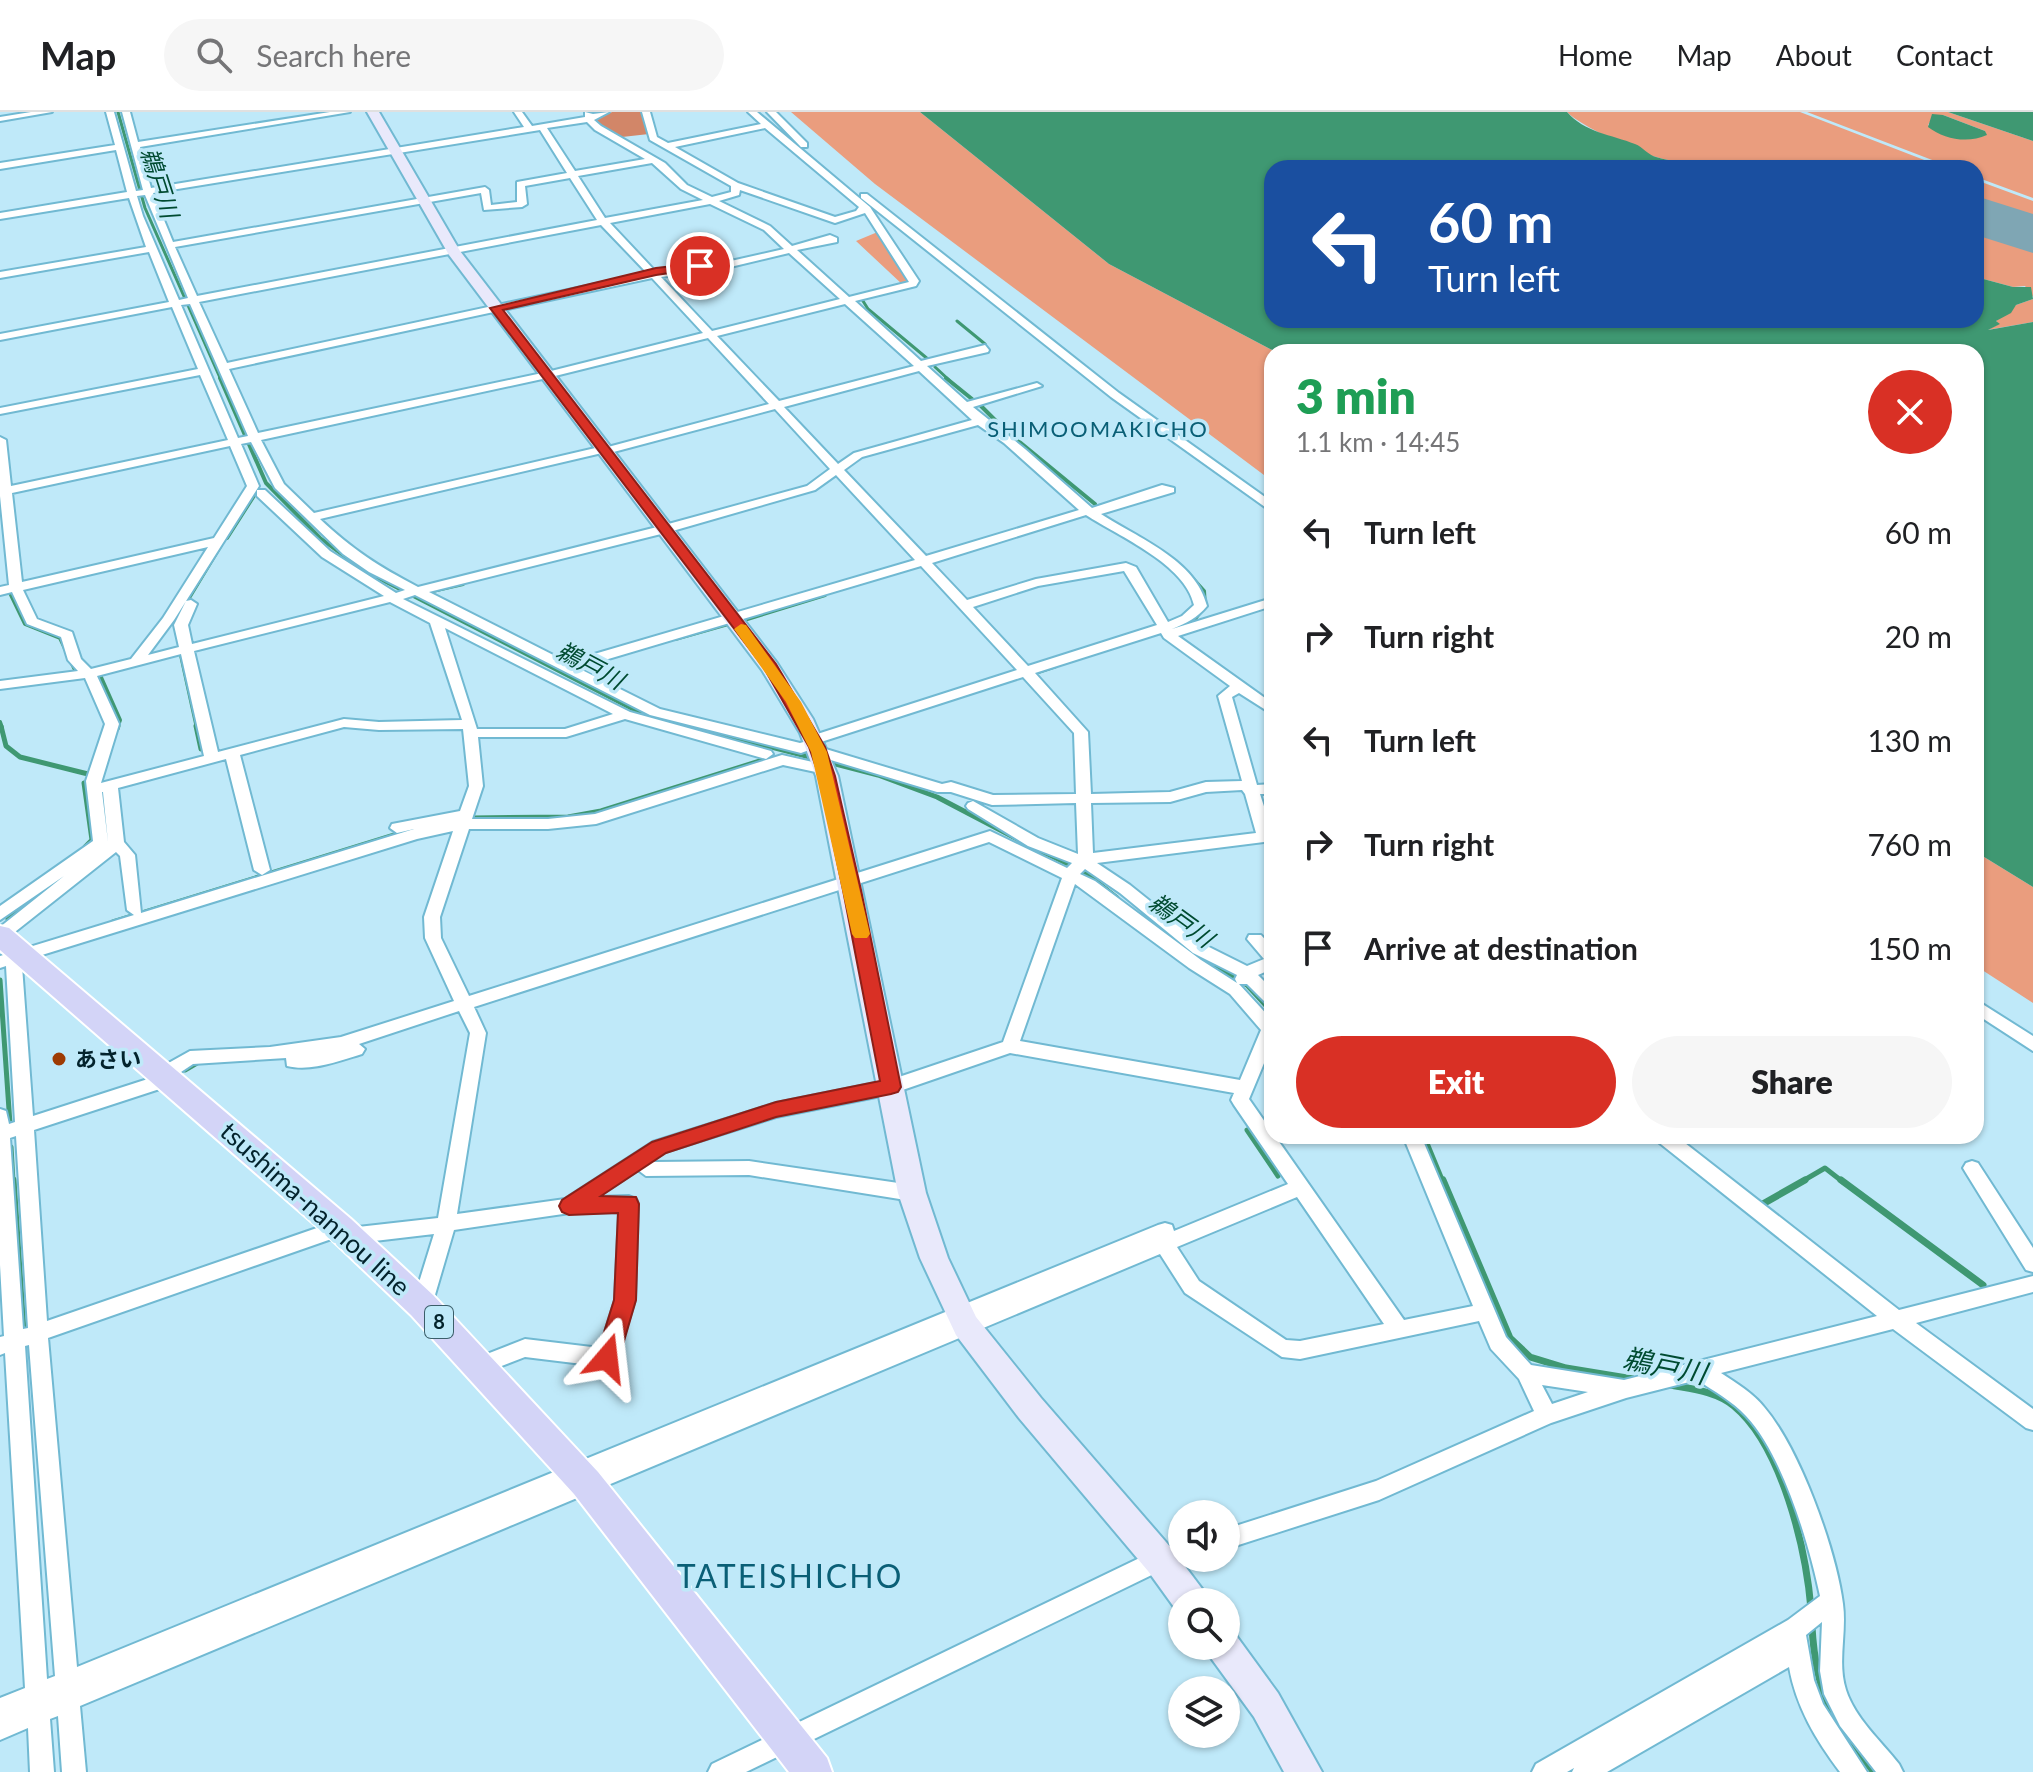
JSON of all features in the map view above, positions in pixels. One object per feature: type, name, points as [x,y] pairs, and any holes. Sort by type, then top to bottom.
[{"type":"main road","name":"tsushima-nannou line","points":[[8,948],[344,1232],[481,1365],[581,1478],[813,1772]]},
{"type":"street","points":[[0,119],[48,112]]},
{"type":"street","points":[[110,112],[119,146],[168,244],[203,370],[245,441],[279,486],[347,551],[373,569],[655,712],[801,748],[977,801],[1033,842],[1079,866],[1195,964],[1242,982],[1264,994]]},
{"type":"street","points":[[126,112],[135,144],[140,193],[152,247],[222,365],[257,490],[326,554],[436,621],[452,626],[625,715],[782,760]]},
{"type":"street","points":[[135,144],[332,112]]},
{"type":"street","points":[[135,144],[346,112]]},
{"type":"street","points":[[373,112],[454,252],[736,622],[793,702],[819,753],[851,885],[912,1193],[934,1258],[963,1320],[1030,1408],[1168,1553]]},
{"type":"street","points":[[518,112],[530,129]]},
{"type":"street","points":[[0,216],[542,127],[605,112]]},
{"type":"street","points":[[646,112],[653,138],[735,185],[835,220],[860,213],[865,207]]},
{"type":"street","points":[[752,112],[865,207],[904,236],[920,243]]},
{"type":"street","points":[[771,112],[813,153],[920,243],[1115,395],[1264,502]]},
{"type":"street","points":[[588,115],[598,128],[652,159],[684,187],[756,220],[792,248],[980,421],[1093,512],[1172,565],[1200,592],[1201,606],[1197,613],[1167,631]]},
{"type":"street","points":[[667,146],[766,125]]},
{"type":"street","points":[[542,127],[602,220],[1081,732],[1085,801],[1079,866],[1010,1046]]},
{"type":"street","points":[[0,165],[119,146]]},
{"type":"street","points":[[422,199],[485,190],[487,208],[522,204],[520,184],[652,159]]},
{"type":"street","points":[[516,181],[570,174]]},
{"type":"street","points":[[0,337],[710,201],[736,193],[735,185]]},
{"type":"street","points":[[168,244],[483,187]]},
{"type":"street","points":[[2,492],[547,375],[906,287],[914,281],[865,207]]},
{"type":"street","points":[[0,274],[152,247]]},
{"type":"street","points":[[222,365],[654,274],[722,266],[792,248]]},
{"type":"street","points":[[312,517],[604,449],[922,365]]},
{"type":"street","points":[[0,410],[203,370]]},
{"type":"street","points":[[965,406],[1037,386]]},
{"type":"street","points":[[0,685],[87,674],[665,529],[811,488],[858,455],[980,421]]},
{"type":"street","points":[[0,440],[2,492],[16,585],[32,621],[67,635],[75,660],[92,678],[112,724],[93,786],[101,843],[0,914]]},
{"type":"street","points":[[569,669],[736,622],[1166,487],[1170,490],[1093,512]]},
{"type":"street","points":[[136,661],[168,620],[220,538],[257,490]]},
{"type":"street","points":[[211,755],[181,619],[257,490]]},
{"type":"street","points":[[0,588],[220,538]]},
{"type":"street","points":[[965,605],[1036,583],[1126,567],[1132,570],[1167,631],[1264,705]]},
{"type":"street","points":[[8,948],[466,818],[548,824],[596,819],[782,760],[819,753],[1030,675],[1167,631],[1264,604]]},
{"type":"street","points":[[422,1305],[446,1225],[478,1033],[431,929],[432,917],[476,786],[470,728],[436,621]]},
{"type":"street","points":[[1238,687],[1225,696],[1250,791],[1264,826]]},
{"type":"street","points":[[93,786],[344,723],[566,733],[625,715]]},
{"type":"street","points":[[232,753],[262,870]]},
{"type":"street","points":[[8,948],[424,820],[588,810],[766,754]]},
{"type":"street","points":[[93,786],[110,786],[193,760]]},
{"type":"street","points":[[110,786],[117,843],[127,855],[135,910]]},
{"type":"street","points":[[977,801],[1181,803],[1209,794],[1264,790]]},
{"type":"street","points":[[1250,791],[1264,794]]},
{"type":"street","points":[[42,1772],[7,1344],[1,1134],[24,1131],[169,1081],[197,1067],[328,1058],[467,1007],[851,885],[1001,843],[1079,866],[1264,837]]},
{"type":"street","points":[[8,948],[117,843]]},
{"type":"street","points":[[1255,939],[1264,950]]},
{"type":"street","points":[[8,948],[14,965],[38,1333],[74,1772]]},
{"type":"street","points":[[1242,982],[1264,966]]},
{"type":"street","points":[[1242,982],[1264,1018]]},
{"type":"street","points":[[1984,1011],[2033,1045]]},
{"type":"street","points":[[569,1206],[659,1147],[776,1110],[891,1087],[1010,1046],[1245,1088]]},
{"type":"street","points":[[1264,1046],[1240,1100],[1264,1127]]},
{"type":"street","points":[[1274,1144],[1295,1183],[1398,1328]]},
{"type":"street","points":[[1415,1144],[1498,1343],[1526,1373],[1547,1415]]},
{"type":"street","points":[[1673,1144],[1894,1318],[2033,1421]]},
{"type":"street","points":[[645,1155],[646,1169],[749,1168],[912,1193]]},
{"type":"street","points":[[1972,1168],[2033,1264]]},
{"type":"street","points":[[963,1320],[1164,1243],[1295,1183]]},
{"type":"street","points":[[0,1710],[38,1703],[68,1691],[1295,1183]]},
{"type":"street","points":[[7,1344],[344,1232],[446,1225],[462,1220],[569,1206],[629,1204],[625,1300],[607,1358],[525,1348],[481,1365]]},
{"type":"street","points":[[1164,1243],[1192,1287],[1282,1348],[1300,1350],[1484,1312]]},
{"type":"street","points":[[1240,1535],[1379,1490],[1547,1415],[1697,1369],[2033,1284]]},
{"type":"street","points":[[1697,1369],[1737,1395],[1770,1429],[1823,1559],[1829,1605],[1832,1683],[1849,1718],[1891,1772]]},
{"type":"street","points":[[1526,1373],[1633,1388]]},
{"type":"street","points":[[720,1772],[1168,1557]]},
{"type":"street","points":[[1584,1772],[1799,1633],[1829,1605]]},
{"type":"street","points":[[1544,1772],[1799,1633]]},
{"type":"street","points":[[1799,1633],[1806,1695],[1820,1728],[1855,1772]]},
{"type":"street","points":[[1233,1660],[1266,1705],[1304,1772]]},
{"type":"street","points":[[0,1728],[38,1703]]},
{"type":"shaded area","points":[[612,112],[643,112],[649,134],[622,137],[595,121]]},
{"type":"shaded area","points":[[791,112],[920,112],[1109,264],[1264,346],[1264,475],[875,184]]},
{"type":"shaded area","points":[[920,112],[1567,112],[1590,129],[1635,144],[1653,156],[1667,160],[1264,160],[1264,328],[1984,328],[1984,279],[2013,287],[2031,287],[2033,299],[2016,305],[2011,313],[1996,321],[2000,324],[1988,330],[2033,322],[2033,887],[1984,857],[1984,344],[1264,346],[1109,264]]},
{"type":"shaded area","points":[[1567,112],[1800,112],[1924,160],[1667,160],[1635,149]]},
{"type":"shaded area","points":[[1807,112],[1948,112],[2033,141],[2033,198],[1984,180],[1984,160],[1932,160]],"holes":[[[1943,115],[1985,131],[1986,135],[1963,138],[1928,125],[1933,117]]]},
{"type":"shaded area","points":[[1948,112],[2033,112],[2033,141]]},
{"type":"shaded area","points":[[1932,114],[1943,115],[1985,131],[1987,135],[1964,140],[1941,135],[1928,127]]},
{"type":"shaded area","points":[[1984,183],[2033,201],[2033,297],[2025,286],[2013,287],[1984,279]]},
{"type":"shaded area","points":[[880,231],[910,283],[903,285],[856,241]]},
{"type":"shaded area","points":[[2033,299],[2033,322],[1987,330],[1999,324],[1996,321],[2016,305]]},
{"type":"shaded area","points":[[1984,857],[2033,887],[2033,1003],[1984,971]]},
{"type":"waterway","name":"鵜戸川","points":[[118,112],[145,208],[221,380]]},
{"type":"waterway","points":[[720,202],[768,226]]},
{"type":"waterway","points":[[863,301],[868,309],[929,360]]},
{"type":"waterway","points":[[957,321],[985,344]]},
{"type":"waterway","points":[[935,367],[949,380]]},
{"type":"waterway","name":"鵜戸川","points":[[220,378],[266,483],[320,538],[363,570],[644,715],[688,726]]},
{"type":"waterway","points":[[946,378],[972,399]]},
{"type":"waterway","points":[[981,406],[1006,431],[1095,504]]},
{"type":"waterway","points":[[227,538],[255,494]]},
{"type":"waterway","points":[[177,629],[175,621],[221,545]]},
{"type":"waterway","points":[[1176,627],[1194,620],[1205,606],[1204,591],[1187,572]]},
{"type":"waterway","points":[[428,592],[463,584]]},
{"type":"waterway","points":[[10,593],[25,624],[60,638],[75,670]]},
{"type":"waterway","points":[[744,620],[825,595]]},
{"type":"waterway","points":[[675,639],[728,624]]},
{"type":"waterway","points":[[181,655],[197,728]]},
{"type":"waterway","points":[[1035,673],[1056,666]]},
{"type":"waterway","points":[[100,675],[120,720],[117,728]]},
{"type":"waterway","points":[[0,722],[2,728]]},
{"type":"waterway","points":[[1,726],[6,746],[20,757],[88,774]]},
{"type":"waterway","points":[[196,726],[201,749]]},
{"type":"waterway","name":"鵜戸川","points":[[688,726],[696,728]]},
{"type":"waterway","name":"鵜戸川","points":[[688,726],[814,758]]},
{"type":"waterway","points":[[472,818],[568,817],[601,811],[766,759]]},
{"type":"waterway","name":"鵜戸川","points":[[828,762],[878,775],[937,797],[1025,843]]},
{"type":"waterway","points":[[84,783],[92,840],[85,847]]},
{"type":"waterway","points":[[113,922],[417,828]]},
{"type":"waterway","name":"鵜戸川","points":[[1037,849],[1083,871],[1117,898]]},
{"type":"waterway","points":[[8,919],[55,884]]},
{"type":"waterway","name":"鵜戸川","points":[[1189,952],[1247,985],[1264,1003]]},
{"type":"waterway","points":[[0,980],[10,1124]]},
{"type":"waterway","points":[[185,1070],[197,1063]]},
{"type":"waterway","points":[[1252,1128],[1247,1130],[1278,1176]]},
{"type":"waterway","name":"鵜戸川","points":[[1427,1144],[1443,1182]]},
{"type":"waterway","points":[[11,1147],[13,1182]]},
{"type":"waterway","points":[[1801,1182],[1825,1168],[1843,1182]]},
{"type":"waterway","points":[[13,1180],[23,1331]]},
{"type":"waterway","name":"鵜戸川","points":[[1443,1180],[1510,1338],[1530,1357],[1566,1368],[1633,1379]]},
{"type":"waterway","points":[[1757,1202],[1761,1205],[1805,1180]]},
{"type":"waterway","points":[[1841,1180],[1983,1285]]},
{"type":"waterway","name":"鵜戸川","points":[[1670,1385],[1703,1391],[1727,1401],[1751,1424],[1766,1446],[1789,1500],[1804,1558],[1811,1609]]},
{"type":"waterway","points":[[1812,1627],[1817,1671],[1829,1706],[1847,1737],[1874,1772]]},
{"type":"runway","points":[[1984,217],[2033,235]]},
{"type":"slow traffic","points":[[741,629],[793,702],[819,752],[861,934]]},
{"type":"place","name":"あさい","points":[[59,1059]]},
{"type":"district","name":"SHIMOOMAKICHO","points":[[1098,429]]},
{"type":"district","name":"TATEISHICHO","points":[[790,1577]]},
{"type":"route","points":[[607,1358],[625,1300],[629,1204],[569,1206],[659,1147],[776,1110],[891,1087],[852,890],[827,776],[817,747],[770,667],[496,308],[656,271],[700,266]]}]
